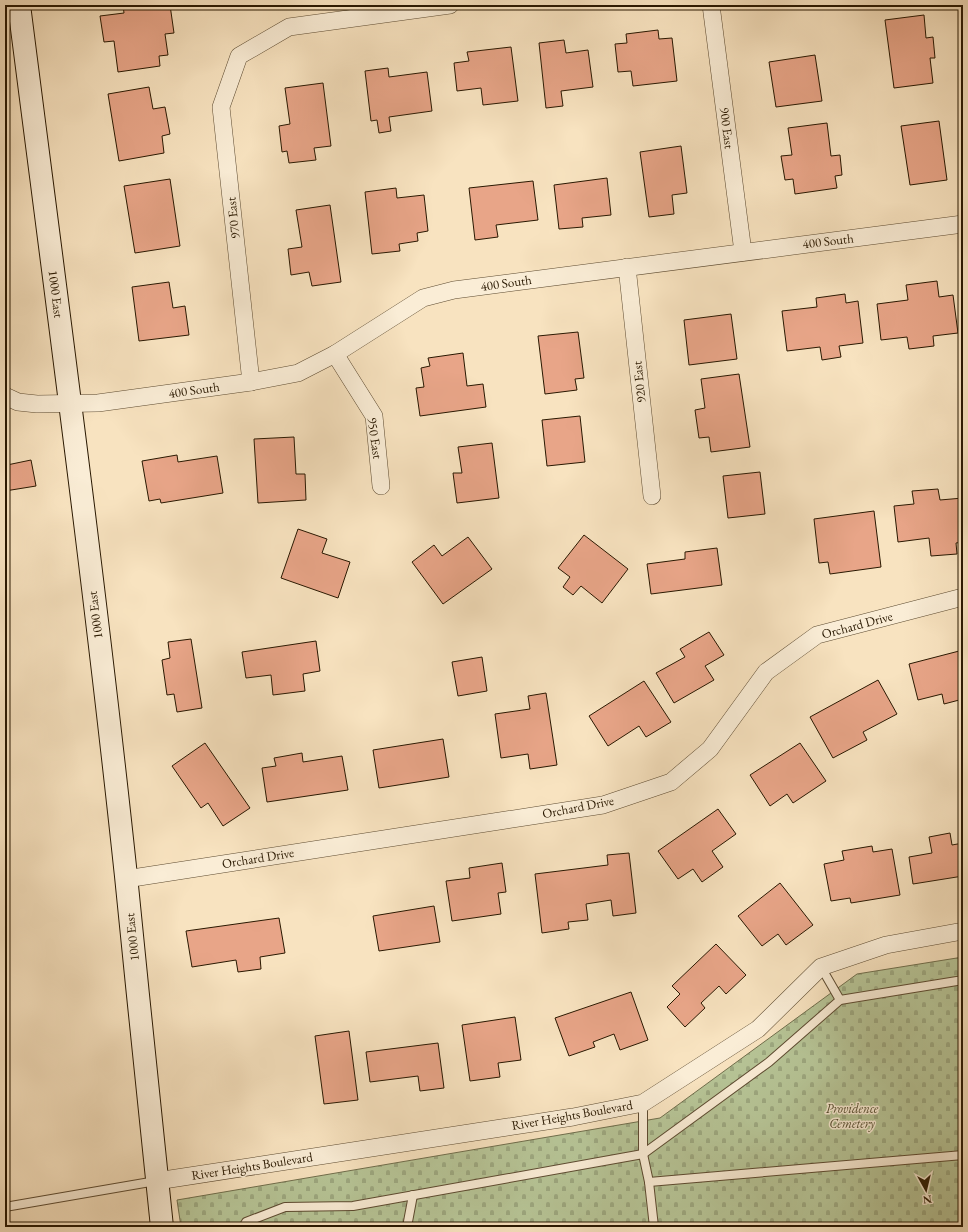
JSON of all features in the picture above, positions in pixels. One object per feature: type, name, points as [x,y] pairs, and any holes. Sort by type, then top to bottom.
[{"type":"street","name":"1000 East","points":[[19,5],[70,404],[126,878],[162,1227]]},
{"type":"street","name":"970 East","points":[[251,382],[221,107],[239,56],[289,28],[450,5]]},
{"type":"street","name":"900 East","points":[[711,5],[743,252]]},
{"type":"street","name":"400 South","points":[[5,396],[18,402],[70,404],[98,403],[298,374],[335,354],[423,298],[454,290],[963,224]]},
{"type":"street","name":"920 East","points":[[627,267],[652,496]]},
{"type":"street","name":"950 East","points":[[335,354],[374,416],[381,486]]},
{"type":"street","name":"Orchard Drive","points":[[126,878],[603,805],[671,782],[710,749],[766,672],[817,635],[963,597]]},
{"type":"street","name":"River Heights Boulevard","points":[[157,1181],[573,1116],[643,1103],[758,1029],[821,967],[886,945],[963,931]]},
{"type":"lane","points":[[821,967],[840,1000]]},
{"type":"lane","points":[[243,1227],[246,1222],[285,1207],[353,1206],[643,1154],[769,1062],[840,1000],[963,980]]},
{"type":"lane","points":[[643,1103],[643,1154],[649,1182],[654,1227]]},
{"type":"lane","points":[[649,1182],[963,1155]]},
{"type":"lane","points":[[5,1208],[157,1181]]},
{"type":"lane","points":[[407,1227],[413,1195]]},
{"type":"green space","name":"Providence Cemetery","points":[[963,957],[963,1227],[181,1227],[177,1200],[660,1118],[857,974]]},
{"type":"building","points":[[123,5],[170,5],[174,33],[165,34],[168,55],[159,56],[160,66],[118,72],[114,41],[104,42],[100,16],[124,13]]},
{"type":"building","points":[[924,15],[926,38],[933,37],[935,58],[930,58],[933,83],[894,88],[885,20]]},
{"type":"building","points":[[658,30],[659,39],[672,38],[677,81],[633,86],[631,71],[618,72],[615,44],[627,43],[626,34]]},
{"type":"building","points":[[564,40],[566,53],[588,50],[593,87],[561,91],[563,106],[546,108],[539,43]]},
{"type":"building","points":[[511,47],[518,101],[483,105],[481,88],[457,91],[454,63],[469,61],[467,52]]},
{"type":"building","points":[[815,55],[822,101],[776,107],[769,62]]},
{"type":"building","points":[[388,68],[389,77],[427,72],[432,111],[389,117],[391,131],[379,133],[377,120],[371,121],[365,71]]},
{"type":"building","points":[[323,83],[331,146],[314,148],[316,160],[289,163],[287,151],[282,152],[279,126],[290,124],[285,88]]},
{"type":"building","points":[[149,87],[153,109],[165,107],[170,134],[162,136],[164,153],[119,161],[108,94]]},
{"type":"building","points":[[939,121],[947,180],[910,185],[901,126]]},
{"type":"building","points":[[827,123],[831,156],[840,155],[842,175],[835,176],[837,188],[795,194],[793,179],[785,180],[781,156],[792,155],[788,128]]},
{"type":"building","points":[[681,146],[687,193],[672,195],[674,214],[649,217],[640,152]]},
{"type":"building","points":[[607,178],[611,215],[582,218],[583,227],[559,229],[554,185]]},
{"type":"building","points":[[170,179],[180,246],[135,253],[124,186]]},
{"type":"building","points":[[533,181],[538,220],[496,225],[498,237],[475,240],[469,188]]},
{"type":"building","points":[[396,188],[397,198],[424,195],[428,231],[417,233],[418,241],[399,244],[400,251],[372,254],[365,192]]},
{"type":"building","points":[[330,205],[341,282],[312,286],[309,272],[291,275],[288,249],[302,247],[296,210]]},
{"type":"building","points":[[937,281],[939,297],[953,295],[958,333],[933,336],[934,346],[909,349],[907,337],[881,340],[877,304],[908,300],[906,285]]},
{"type":"building","points":[[169,282],[173,308],[185,306],[189,335],[139,341],[132,287]]},
{"type":"building","points":[[845,294],[846,303],[858,301],[863,343],[839,346],[841,357],[822,360],[820,347],[787,351],[782,311],[817,307],[816,298]]},
{"type":"building","points":[[731,314],[737,359],[689,365],[684,320]]},
{"type":"building","points":[[578,332],[584,378],[575,379],[577,390],[545,394],[538,336]]},
{"type":"building","points":[[463,353],[467,386],[483,384],[486,407],[420,416],[416,388],[424,387],[421,368],[430,366],[428,358]]},
{"type":"building","points":[[739,374],[750,447],[711,452],[709,437],[699,438],[695,410],[705,408],[701,379]]},
{"type":"building","points":[[580,416],[585,462],[547,466],[542,420]]},
{"type":"building","points":[[294,437],[296,474],[305,474],[306,500],[258,503],[254,439]]},
{"type":"building","points":[[492,443],[499,498],[457,503],[453,473],[462,473],[458,447]]},
{"type":"building","points":[[5,453],[7,465],[31,460],[36,486],[5,491]]},
{"type":"building","points":[[177,455],[178,462],[217,456],[223,493],[161,503],[160,499],[149,501],[142,461]]},
{"type":"building","points":[[760,472],[765,514],[728,518],[723,476]]},
{"type":"building","points":[[938,489],[940,500],[963,498],[963,542],[956,543],[957,554],[931,556],[929,538],[898,542],[894,506],[914,504],[912,491]]},
{"type":"building","points":[[874,511],[881,567],[830,574],[828,562],[819,563],[814,519]]},
{"type":"building","points":[[298,529],[327,539],[322,553],[350,562],[338,598],[281,578]]},
{"type":"building","points":[[584,535],[628,569],[602,603],[581,586],[573,595],[563,587],[570,577],[558,568]]},
{"type":"building","points":[[468,537],[492,569],[443,604],[412,562],[434,545],[442,556]]},
{"type":"building","points":[[717,548],[722,585],[651,594],[647,564],[685,559],[685,552]]},
{"type":"building","points":[[709,632],[724,655],[705,666],[714,680],[674,703],[656,673],[685,657],[680,649]]},
{"type":"building","points":[[191,639],[202,708],[177,712],[174,694],[167,695],[162,660],[170,658],[168,642]]},
{"type":"building","points":[[316,641],[320,671],[303,674],[305,691],[273,695],[271,675],[246,678],[242,652]]},
{"type":"building","points":[[963,650],[963,699],[944,704],[942,694],[918,700],[909,664]]},
{"type":"building","points":[[482,657],[487,691],[458,696],[452,662]]},
{"type":"building","points":[[878,680],[897,714],[863,732],[867,740],[833,758],[810,717]]},
{"type":"building","points":[[644,681],[671,722],[646,737],[639,726],[608,746],[589,716]]},
{"type":"building","points":[[546,693],[557,765],[530,769],[528,754],[501,758],[495,714],[530,709],[528,696]]},
{"type":"building","points":[[443,739],[449,777],[379,788],[373,750]]},
{"type":"building","points":[[205,743],[250,808],[223,826],[208,803],[201,808],[172,766]]},
{"type":"building","points":[[800,743],[826,781],[793,803],[787,794],[770,806],[750,775]]},
{"type":"building","points":[[302,753],[303,762],[342,756],[348,790],[267,802],[262,768],[276,766],[274,758]]},
{"type":"building","points":[[718,809],[736,834],[712,851],[723,867],[702,882],[693,869],[678,879],[658,851]]},
{"type":"building","points":[[950,833],[952,845],[963,843],[963,876],[913,884],[909,857],[932,853],[929,837]]},
{"type":"building","points":[[872,846],[873,852],[892,849],[900,895],[851,903],[850,898],[831,901],[824,864],[844,860],[842,851]]},
{"type":"building","points":[[629,853],[636,913],[613,916],[611,900],[586,904],[588,920],[568,922],[569,929],[542,933],[535,874],[608,865],[607,855]]},
{"type":"building","points":[[502,863],[506,892],[498,893],[501,914],[452,921],[446,881],[470,878],[469,868]]},
{"type":"building","points":[[780,883],[813,925],[786,945],[778,934],[762,946],[738,916]]},
{"type":"building","points":[[434,906],[440,942],[379,951],[373,916]]},
{"type":"building","points":[[279,918],[285,953],[260,957],[261,969],[238,972],[236,960],[192,967],[186,931]]},
{"type":"building","points":[[716,944],[746,975],[726,994],[719,986],[701,1003],[705,1008],[685,1027],[667,1007],[680,994],[672,986]]},
{"type":"building","points":[[631,992],[648,1040],[620,1050],[614,1034],[593,1042],[595,1047],[569,1056],[555,1018]]},
{"type":"building","points":[[515,1017],[521,1060],[498,1063],[500,1077],[470,1081],[462,1025]]},
{"type":"building","points":[[349,1031],[358,1100],[324,1104],[315,1036]]},
{"type":"building","points":[[438,1043],[444,1088],[420,1091],[418,1076],[370,1082],[366,1052]]}]
